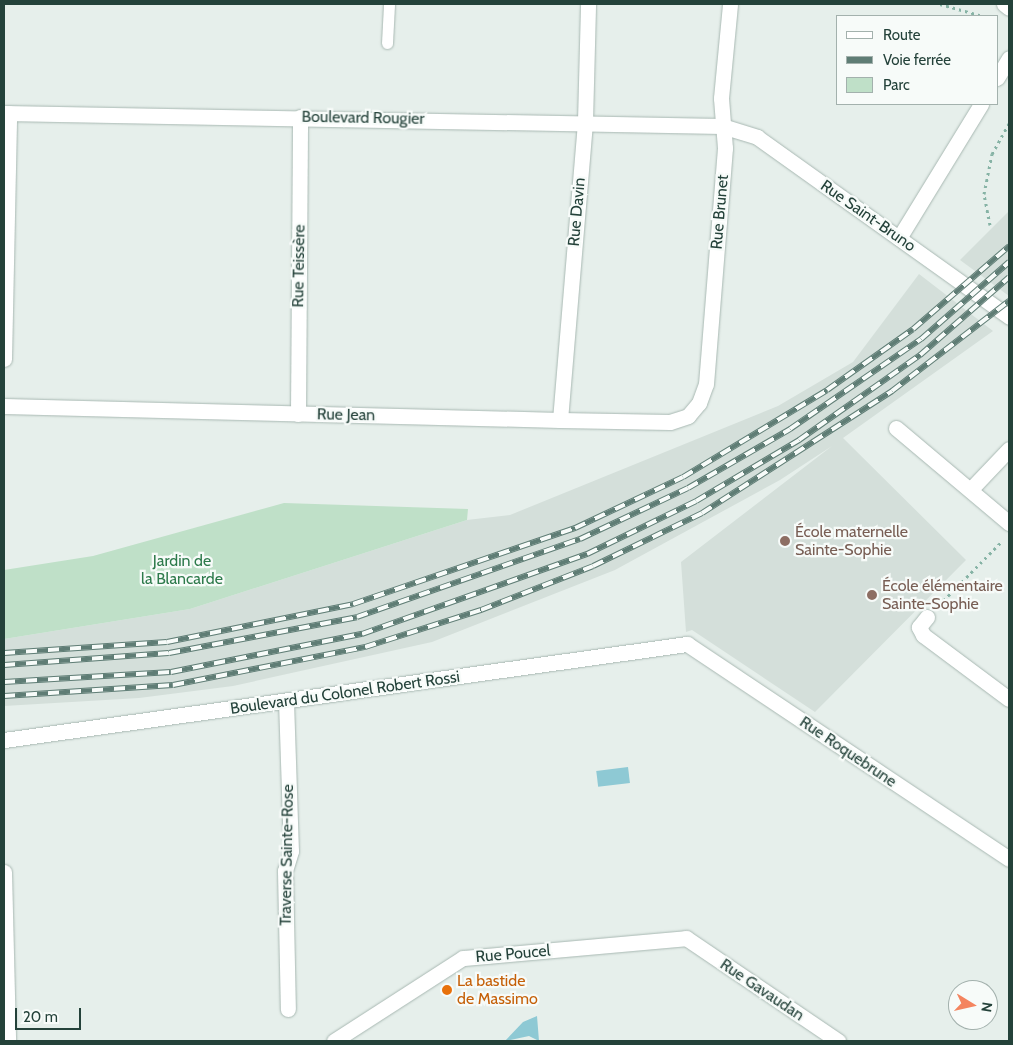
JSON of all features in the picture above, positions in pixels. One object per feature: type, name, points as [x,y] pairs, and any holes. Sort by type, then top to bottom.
[{"type":"street","name":"Rue Davin","points":[[560,420],[585,121],[588,4]]},
{"type":"street","name":"Rue Brunet","points":[[688,416],[699,403],[706,384],[725,148],[722,126],[730,4]]},
{"type":"street","points":[[1004,4],[1009,8]]},
{"type":"street","points":[[998,76],[1009,58]]},
{"type":"street","points":[[899,238],[979,105]]},
{"type":"street","name":"Boulevard Rougier","points":[[6,113],[585,121],[722,126]]},
{"type":"street","points":[[4,359],[6,113]]},
{"type":"street","name":"Rue Teissère","points":[[298,414],[300,117]]},
{"type":"street","name":"Rue Saint-Bruno","points":[[722,126],[757,138],[1009,317]]},
{"type":"street","name":"Rue Jean","points":[[4,406],[670,422],[688,416]]},
{"type":"street","points":[[896,428],[1009,523]]},
{"type":"street","points":[[971,490],[1009,449]]},
{"type":"street","points":[[927,617],[919,627],[923,635],[1009,699]]},
{"type":"street","name":"Boulevard du Colonel Robert Rossi","points":[[4,740],[687,644]]},
{"type":"street","name":"Rue Roquebrune","points":[[687,644],[1009,860]]},
{"type":"street","name":"Traverse Sainte-Rose","points":[[286,701],[288,1010]]},
{"type":"street","points":[[4,872],[8,1041]]},
{"type":"street","name":"Rue Gavaudan","points":[[686,938],[838,1041]]},
{"type":"street","name":"Rue Poucel","points":[[334,1041],[463,958],[686,938]]},
{"type":"lane","points":[[387,43],[389,4]]},
{"type":"path","points":[[940,4],[979,15]]},
{"type":"path","points":[[990,225],[984,194],[992,154],[1009,123]]},
{"type":"path","points":[[927,617],[1009,535]]},
{"type":"shaded area","points":[[1009,211],[1009,296],[960,260]]},
{"type":"shaded area","points":[[919,274],[993,331],[843,438],[966,560],[815,712],[692,630],[686,632],[681,562],[832,446],[780,480],[615,570],[432,642],[233,686],[139,698],[4,706],[4,639],[190,609],[467,520],[510,515],[778,406],[853,362]]},
{"type":"green space","name":"Jardin de la Blancarde","points":[[284,503],[468,509],[467,520],[190,609],[4,639],[4,570],[93,556]]},
{"type":"water","points":[[628,767],[630,783],[598,787],[596,771]]},
{"type":"water","points":[[537,1016],[539,1041],[529,1036],[505,1041],[523,1022]]},
{"type":"railway","points":[[4,653],[167,642],[353,604],[575,528],[683,477],[827,390],[913,329],[1009,246]]},
{"type":"railway","points":[[4,665],[169,653],[357,617],[580,539],[688,488],[790,429],[921,339],[1009,262]]},
{"type":"railway","points":[[4,682],[171,672],[362,634],[587,554],[696,501],[799,440],[920,355],[1009,277]]},
{"type":"railway","points":[[4,696],[173,685],[365,647],[481,610],[593,566],[702,513],[892,391],[1009,301]]},
{"type":"place","name":"École maternelle Sainte-Sophie","points":[[785,541]]},
{"type":"place","name":"École élémentaire Sainte-Sophie","points":[[872,595]]},
{"type":"place","name":"La bastide de Massimo","points":[[447,990]]}]
